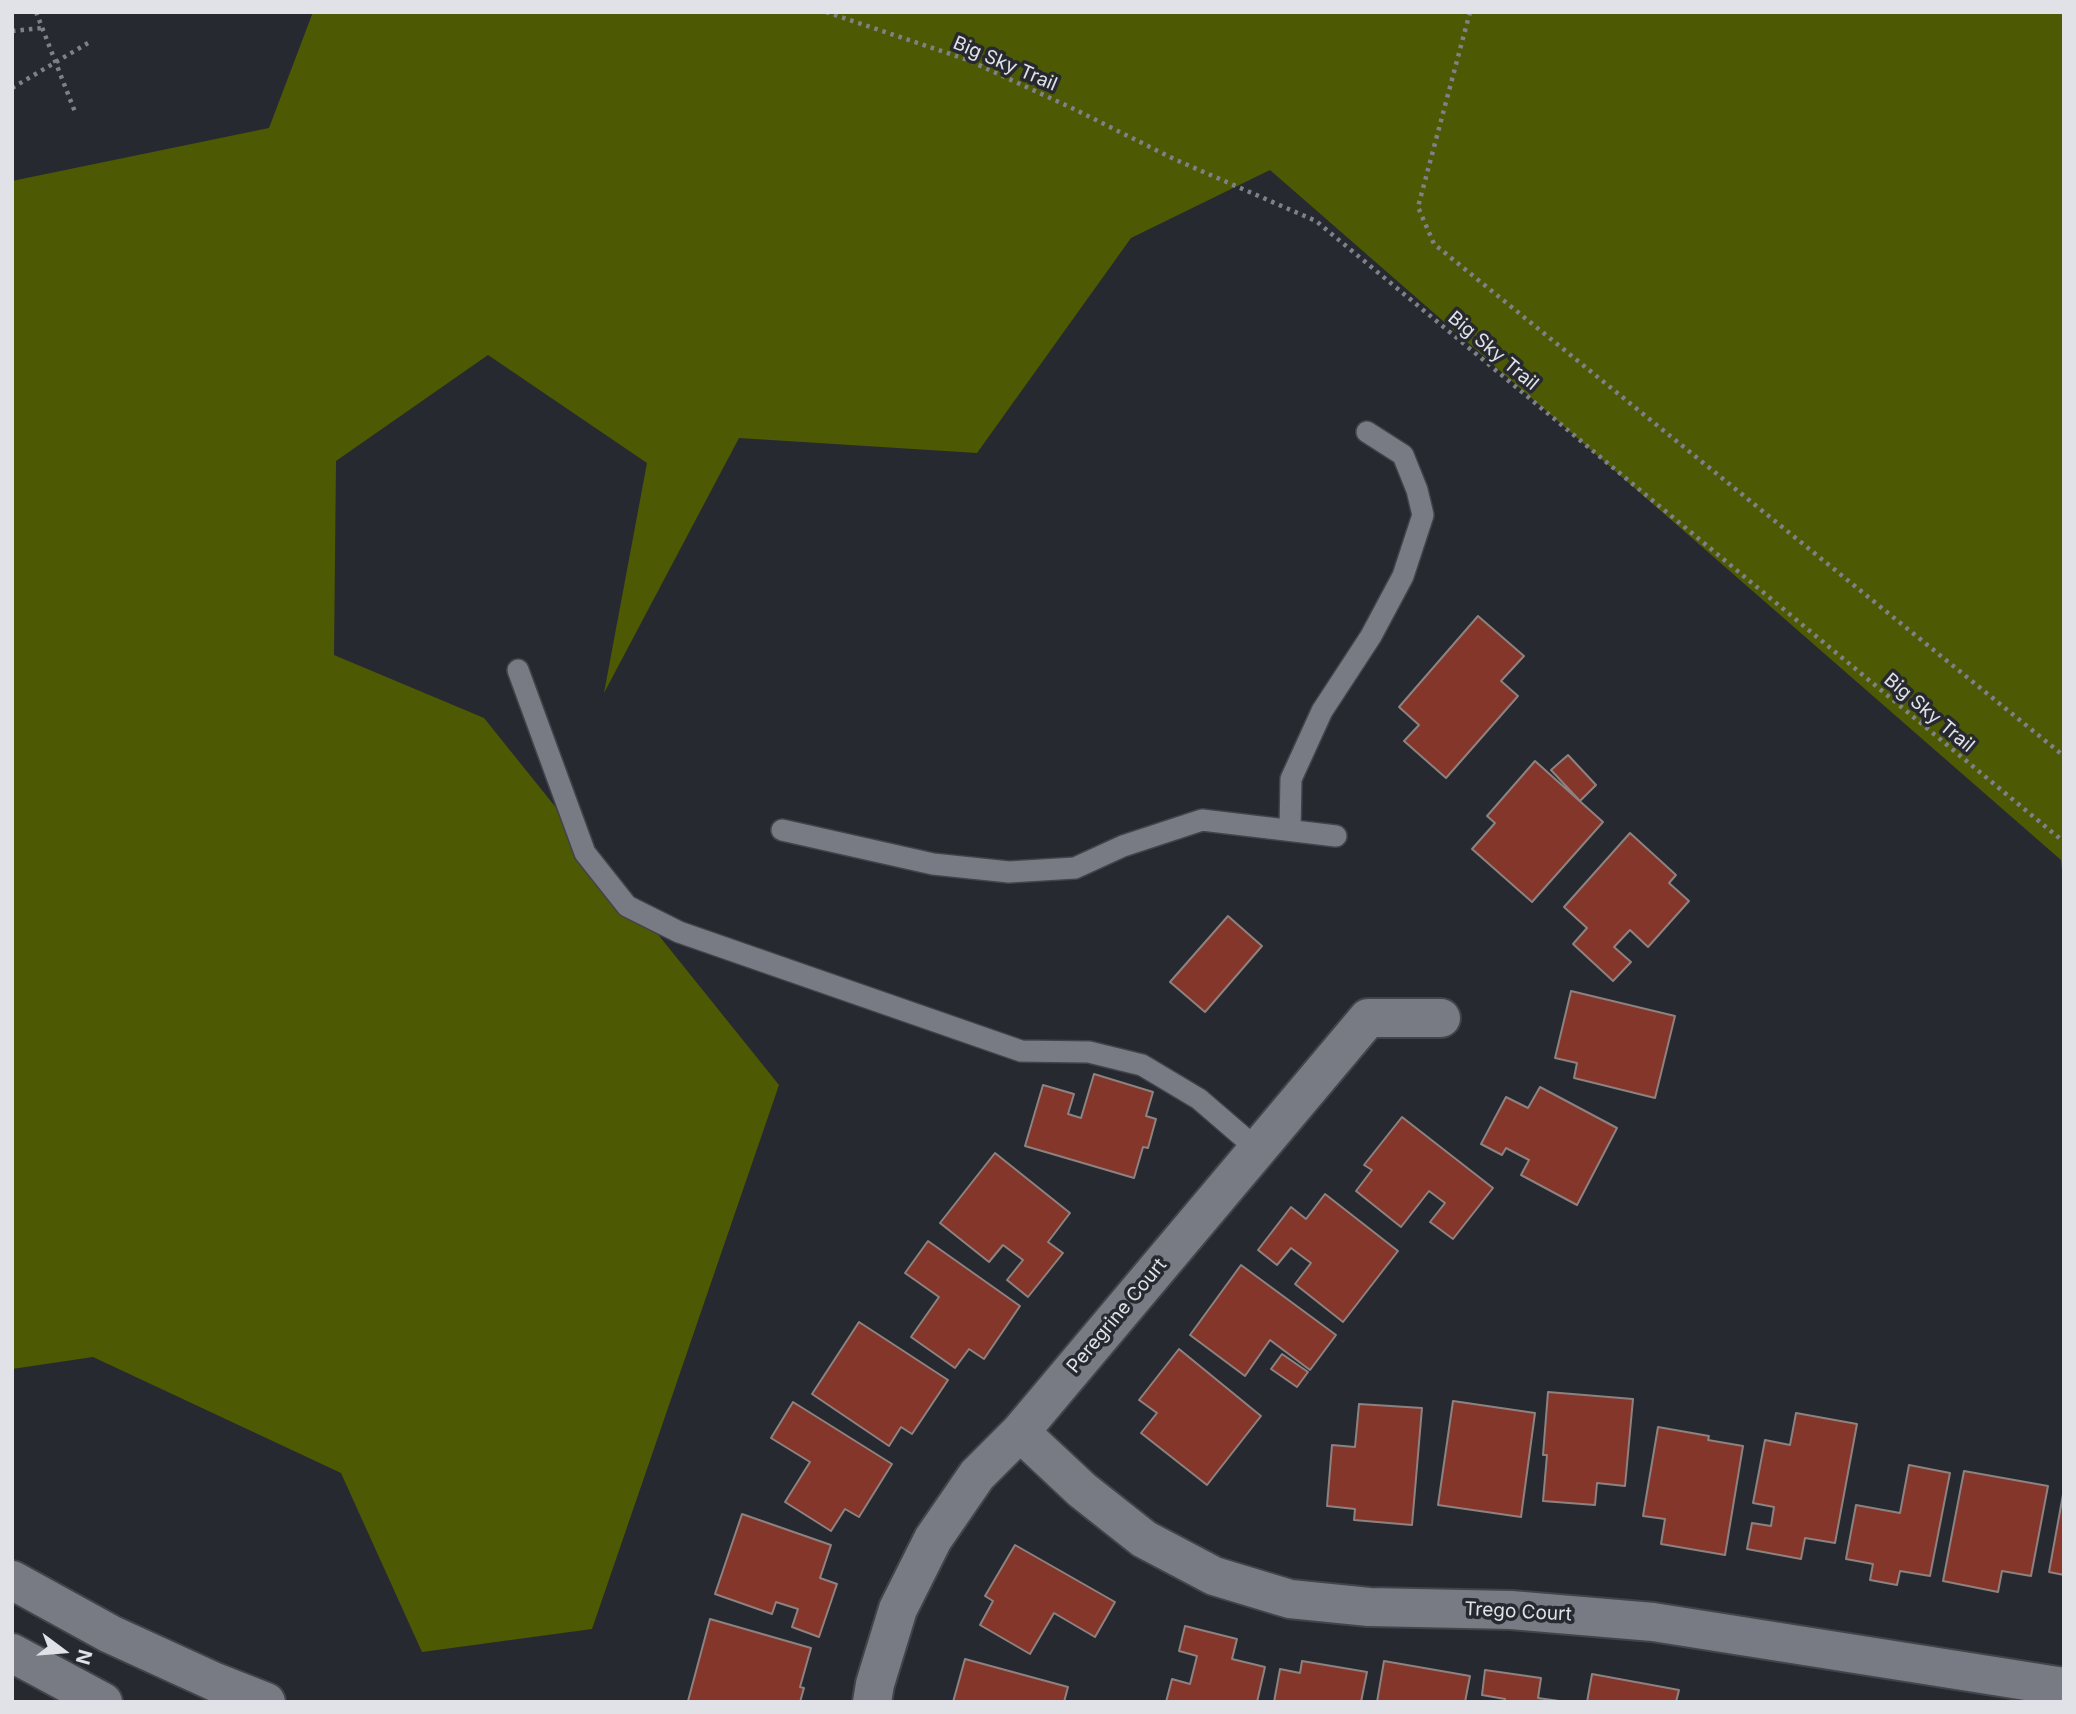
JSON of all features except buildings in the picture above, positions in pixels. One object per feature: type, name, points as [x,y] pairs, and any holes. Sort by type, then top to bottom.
[{"type":"street","name":"Peregrine Court","points":[[872,1702],[898,1609],[933,1539],[977,1475],[1020,1432],[1368,1018],[1441,1018]]},
{"type":"street","name":"Trego Court","points":[[1020,1432],[1082,1490],[1144,1539],[1214,1576],[1290,1599],[1369,1607],[1511,1610],[1653,1622],[2064,1687]]},
{"type":"street","points":[[12,1580],[110,1634],[266,1702]]},
{"type":"street","points":[[12,1653],[103,1702]]},
{"type":"lane","points":[[1290,830],[1291,779],[1322,711],[1371,636],[1403,576],[1423,515],[1417,490],[1403,455],[1367,432]]},
{"type":"lane","points":[[518,670],[585,853],[627,906],[679,932],[1021,1051],[1088,1052],[1142,1065],[1199,1099],[1257,1149]]},
{"type":"lane","points":[[782,830],[933,864],[1009,872],[1075,869],[1123,846],[1202,820],[1336,836]]},
{"type":"path","points":[[36,12],[75,112]]},
{"type":"path","name":"Big Sky Trail","points":[[826,12],[968,60],[1174,159],[1316,221],[2064,842]]},
{"type":"path","points":[[1470,12],[1418,206],[1434,244],[2064,757]]},
{"type":"path","points":[[12,31],[42,28]]},
{"type":"path","points":[[12,88],[88,43]]},
{"type":"green space","points":[[313,12],[2064,12],[2064,893],[2061,860],[1270,170],[1131,238],[977,453],[739,438],[604,693],[647,463],[488,355],[336,461],[334,655],[484,718],[779,1085],[592,1629],[422,1652],[341,1473],[93,1357],[12,1369],[12,181],[269,128]]}]
